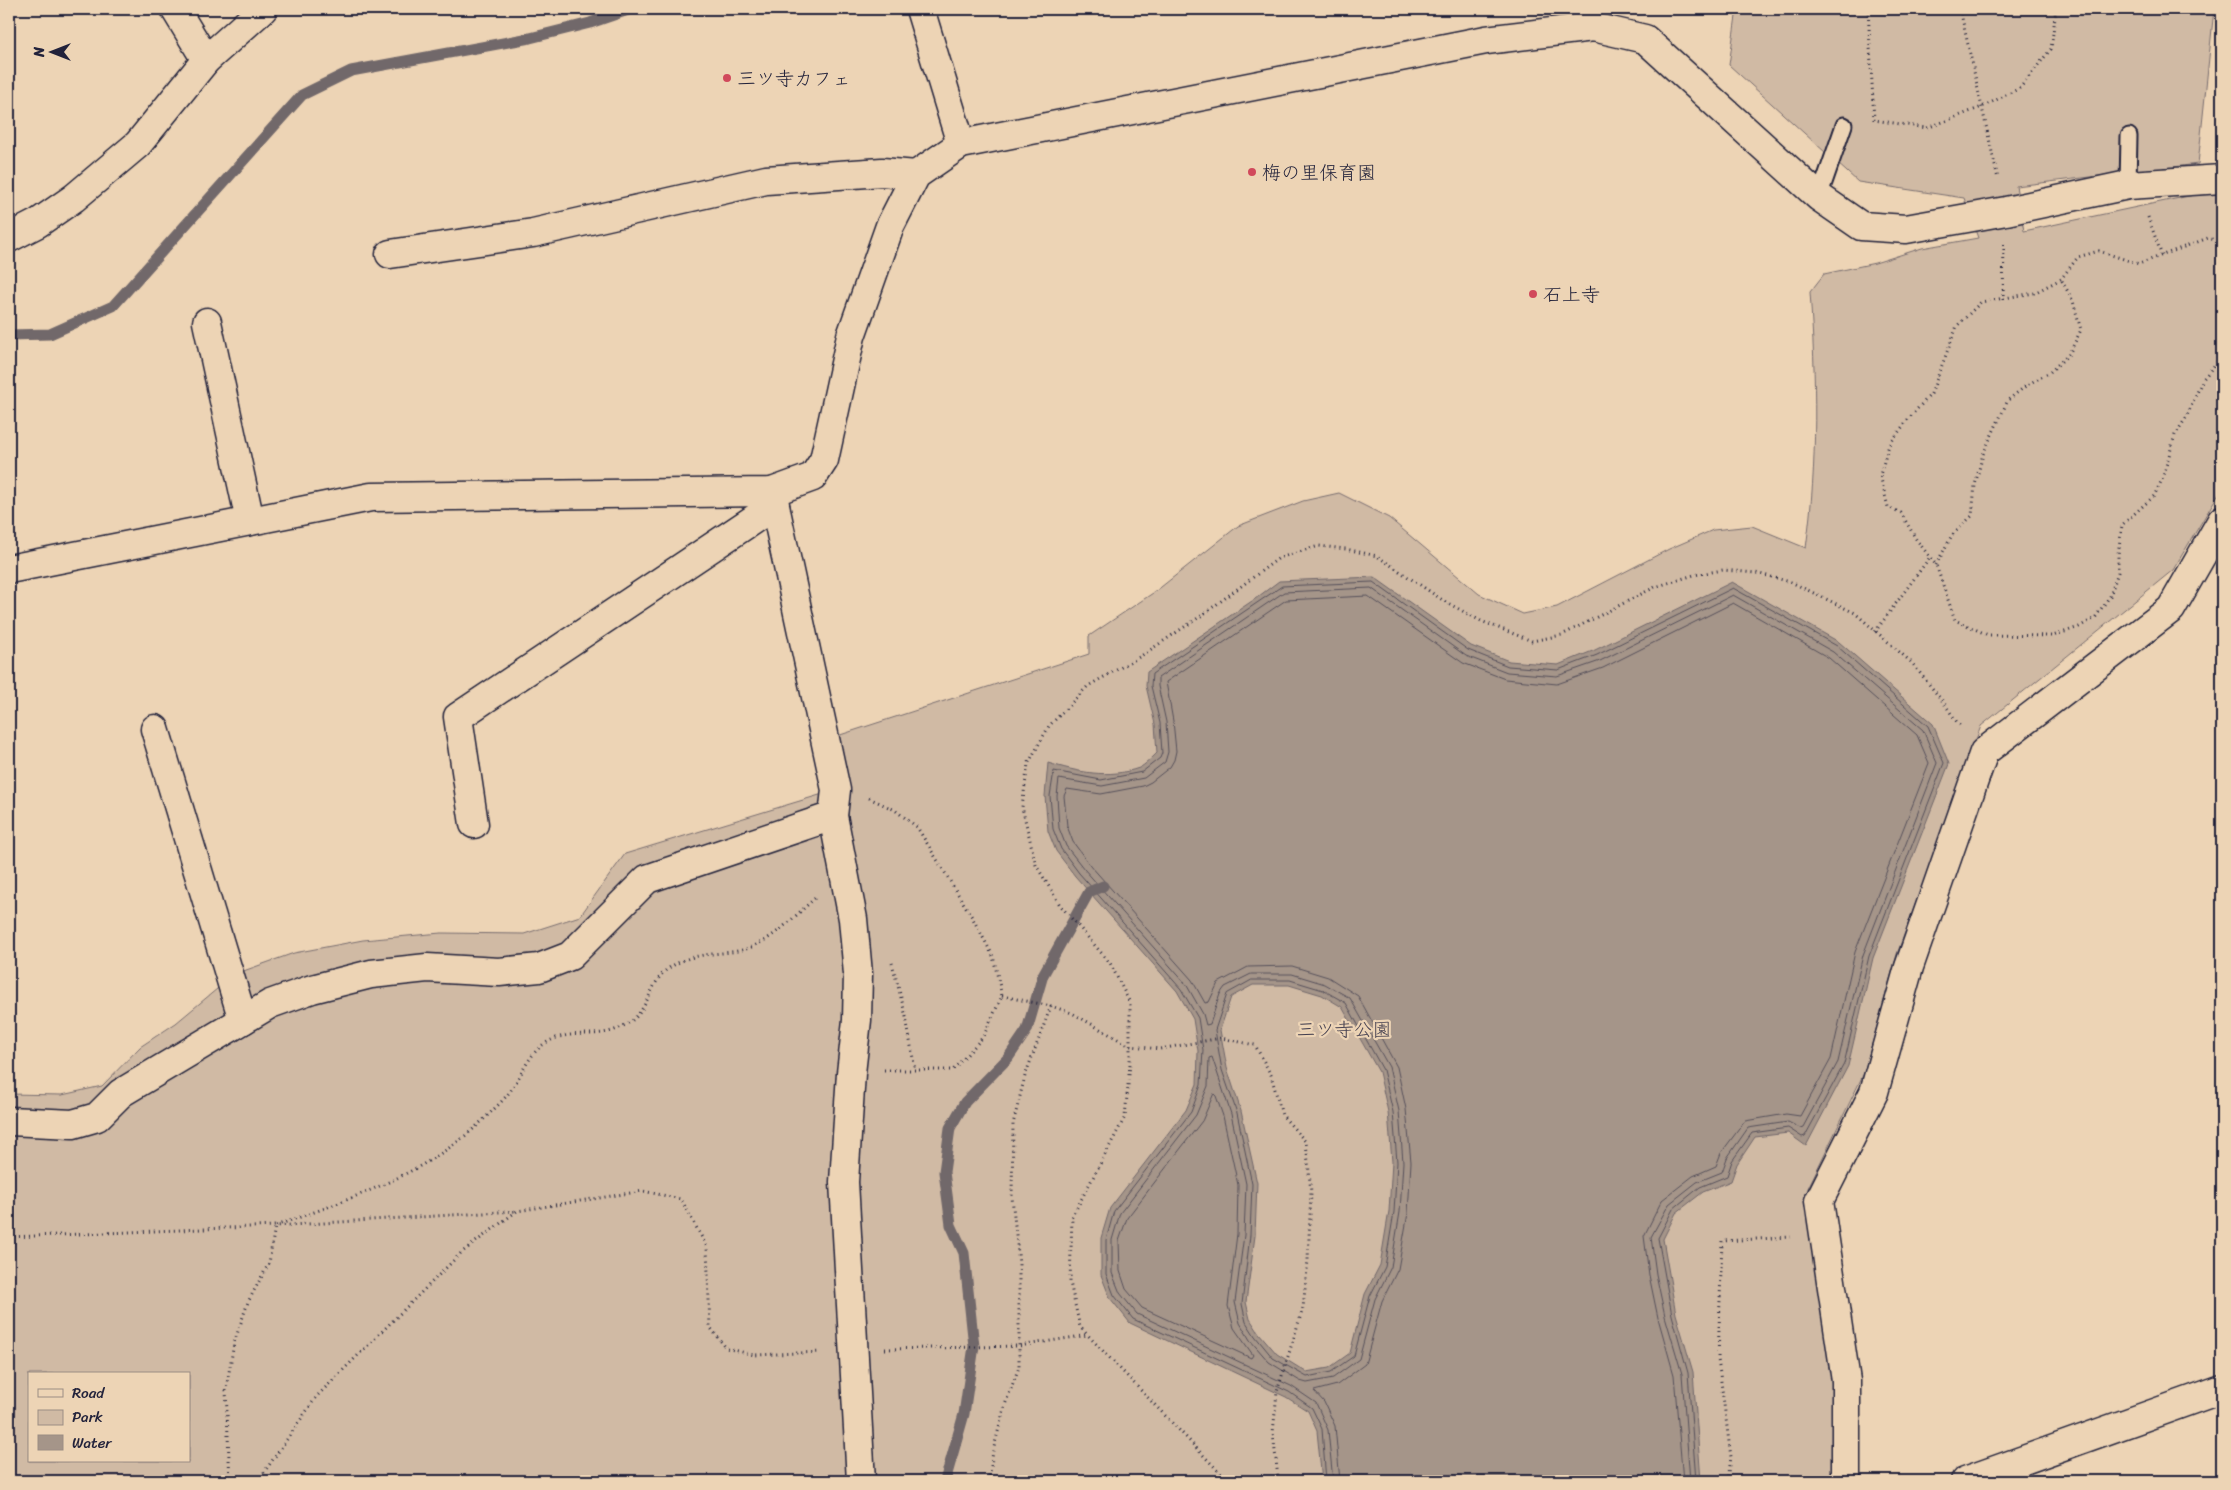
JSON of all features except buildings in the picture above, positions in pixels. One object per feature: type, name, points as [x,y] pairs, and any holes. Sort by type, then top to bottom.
[{"type":"street","points":[[175,9],[206,60]]},
{"type":"street","points":[[9,238],[38,222],[74,198],[138,144],[206,60],[263,9]]},
{"type":"street","points":[[920,9],[961,144]]},
{"type":"street","points":[[474,824],[458,717],[773,498],[812,476],[824,460],[851,336],[890,226],[916,175],[961,144],[1486,40],[1593,26],[1645,39],[1819,196],[1861,226],[1906,229],[2006,211],[2128,185],[2222,179]]},
{"type":"street","points":[[390,254],[533,233],[766,180],[882,172],[916,175]]},
{"type":"street","points":[[207,322],[250,521]]},
{"type":"street","points":[[9,569],[371,497],[773,498]]},
{"type":"street","points":[[773,498],[834,803],[853,919],[858,974],[857,1020],[851,1073],[844,1182],[861,1481]]},
{"type":"street","points":[[1846,1481],[1846,1381],[1819,1201],[1874,1092],[1909,967],[1984,752],[2171,609],[2222,520]]},
{"type":"street","points":[[155,728],[243,1020]]},
{"type":"street","points":[[9,1121],[72,1124],[98,1117],[120,1093],[270,1004],[312,989],[371,974],[427,968],[499,972],[539,968],[570,956],[647,879],[834,803]]},
{"type":"street","points":[[1965,1481],[2222,1389]]},
{"type":"lane","points":[[1819,196],[1844,125]]},
{"type":"lane","points":[[2128,185],[2129,136]]},
{"type":"path","points":[[1868,9],[1874,120],[1927,128],[1982,107],[2020,88],[2051,49],[2056,9]]},
{"type":"path","points":[[1960,9],[2006,211],[2003,300]]},
{"type":"path","points":[[2147,214],[2162,256]]},
{"type":"path","points":[[2222,242],[2208,238],[2140,264],[2099,251],[2078,258],[2061,278],[2034,293],[2003,300],[1981,302],[1957,326],[1931,394],[1909,418],[1889,445],[1880,475],[1888,506],[1901,513],[1936,565],[1955,620],[1988,635],[2053,636],[2079,627],[2095,618],[2110,596],[2118,572],[2118,554],[2122,525],[2154,496],[2162,480],[2175,435],[2186,418],[2203,379],[2222,356]]},
{"type":"path","points":[[1936,565],[1952,536],[1972,516],[1975,485],[1983,454],[2008,400],[2027,385],[2050,372],[2069,354],[2080,330],[2073,301],[2061,278]]},
{"type":"path","points":[[1228,1481],[1080,1327],[1070,1282],[1072,1217],[1096,1168],[1126,1117],[1130,1046],[1130,1003],[1110,963],[1060,905],[1036,865],[1022,807],[1028,764],[1049,726],[1088,686],[1141,656],[1278,558],[1319,546],[1346,549],[1377,556],[1444,601],[1482,621],[1532,641],[1562,635],[1655,587],[1694,575],[1723,570],[1756,573],[1791,582],[1854,613],[1912,663],[1944,702],[1961,730]]},
{"type":"path","points":[[1875,632],[1930,557]]},
{"type":"path","points":[[834,803],[870,798],[895,810],[917,827],[972,917],[993,956],[1002,996],[983,1037],[953,1070],[875,1070]]},
{"type":"path","points":[[276,1226],[364,1194],[458,1143],[486,1118],[510,1091],[542,1045],[554,1038],[571,1034],[613,1031],[630,1022],[639,1012],[652,987],[667,969],[683,960],[748,948],[771,936],[845,872]]},
{"type":"path","points":[[1002,996],[1051,1006],[1072,1013],[1130,1046],[1160,1049],[1221,1038],[1256,1045],[1271,1075],[1282,1115],[1306,1142],[1311,1192],[1308,1260],[1303,1308],[1277,1392],[1273,1432],[1278,1478],[1276,1481]]},
{"type":"path","points":[[989,1481],[993,1451],[1018,1367],[1019,1263],[1012,1197],[1013,1124],[1025,1076],[1051,1006]]},
{"type":"path","points":[[9,1237],[276,1226],[517,1211],[643,1191],[681,1199],[707,1247],[710,1327],[726,1348],[754,1355],[885,1348],[1018,1346],[1088,1335]]},
{"type":"path","points":[[258,1481],[317,1396],[461,1253],[517,1211]]},
{"type":"path","points":[[230,1481],[226,1390],[234,1343],[248,1302],[269,1262],[276,1226]]},
{"type":"path","points":[[1728,1481],[1731,1457],[1718,1359],[1722,1241],[1796,1236]]},
{"type":"path","points":[[885,1348],[886,1358]]},
{"type":"green space","name":"三ツ寺公園","points":[[1737,9],[2214,9],[2198,164],[2016,186],[2024,231],[2222,189],[2222,488],[2173,570],[1981,726],[1897,954],[1864,1073],[1808,1188],[1831,1370],[1835,1481],[9,1481],[9,1094],[62,1095],[102,1086],[140,1047],[176,1023],[235,974],[294,953],[363,940],[441,933],[524,934],[580,916],[625,854],[836,790],[834,737],[1089,654],[1089,636],[1156,591],[1238,526],[1303,501],[1339,493],[1389,518],[1479,594],[1523,614],[1557,607],[1669,549],[1713,530],[1752,526],[1806,548],[1813,484],[1815,420],[1810,292],[1824,274],[1875,263],[1922,248],[1978,238],[1964,198],[1858,182],[1729,65]]},
{"type":"water","points":[[1374,577],[1471,646],[1509,661],[1558,665],[1595,650],[1732,582],[1839,642],[1933,724],[1949,764],[1873,958],[1848,1066],[1806,1146],[1788,1133],[1755,1137],[1737,1164],[1731,1181],[1703,1192],[1676,1213],[1663,1239],[1676,1314],[1693,1372],[1701,1481],[1322,1481],[1317,1431],[1308,1411],[1286,1397],[1130,1323],[1110,1298],[1101,1275],[1101,1238],[1110,1208],[1186,1110],[1197,1084],[1198,1051],[1193,1019],[1177,991],[1075,876],[1056,851],[1048,831],[1045,796],[1048,763],[1104,774],[1139,768],[1146,763],[1157,753],[1155,724],[1146,686],[1147,672],[1279,581]],"holes":[[[1253,985],[1289,985],[1322,995],[1342,1007],[1379,1072],[1388,1112],[1392,1162],[1389,1211],[1380,1265],[1365,1294],[1350,1353],[1329,1368],[1306,1372],[1277,1354],[1250,1319],[1246,1302],[1255,1236],[1257,1183],[1241,1111],[1227,1068],[1220,1030],[1231,997]]]},
{"type":"waterway","points":[[9,335],[50,334],[113,306],[302,95],[351,71],[530,38],[590,23],[631,9]]},
{"type":"waterway","points":[[945,1481],[964,1414],[974,1346],[964,1253],[951,1225],[944,1172],[950,1128],[965,1102],[1008,1058],[1027,1030],[1043,975],[1089,892],[1103,886]]},
{"type":"place","name":"三ツ寺カフェ","points":[[727,78]]},
{"type":"place","name":"梅の里保育園","points":[[1252,172]]},
{"type":"place","name":"石上寺","points":[[1533,294]]}]
